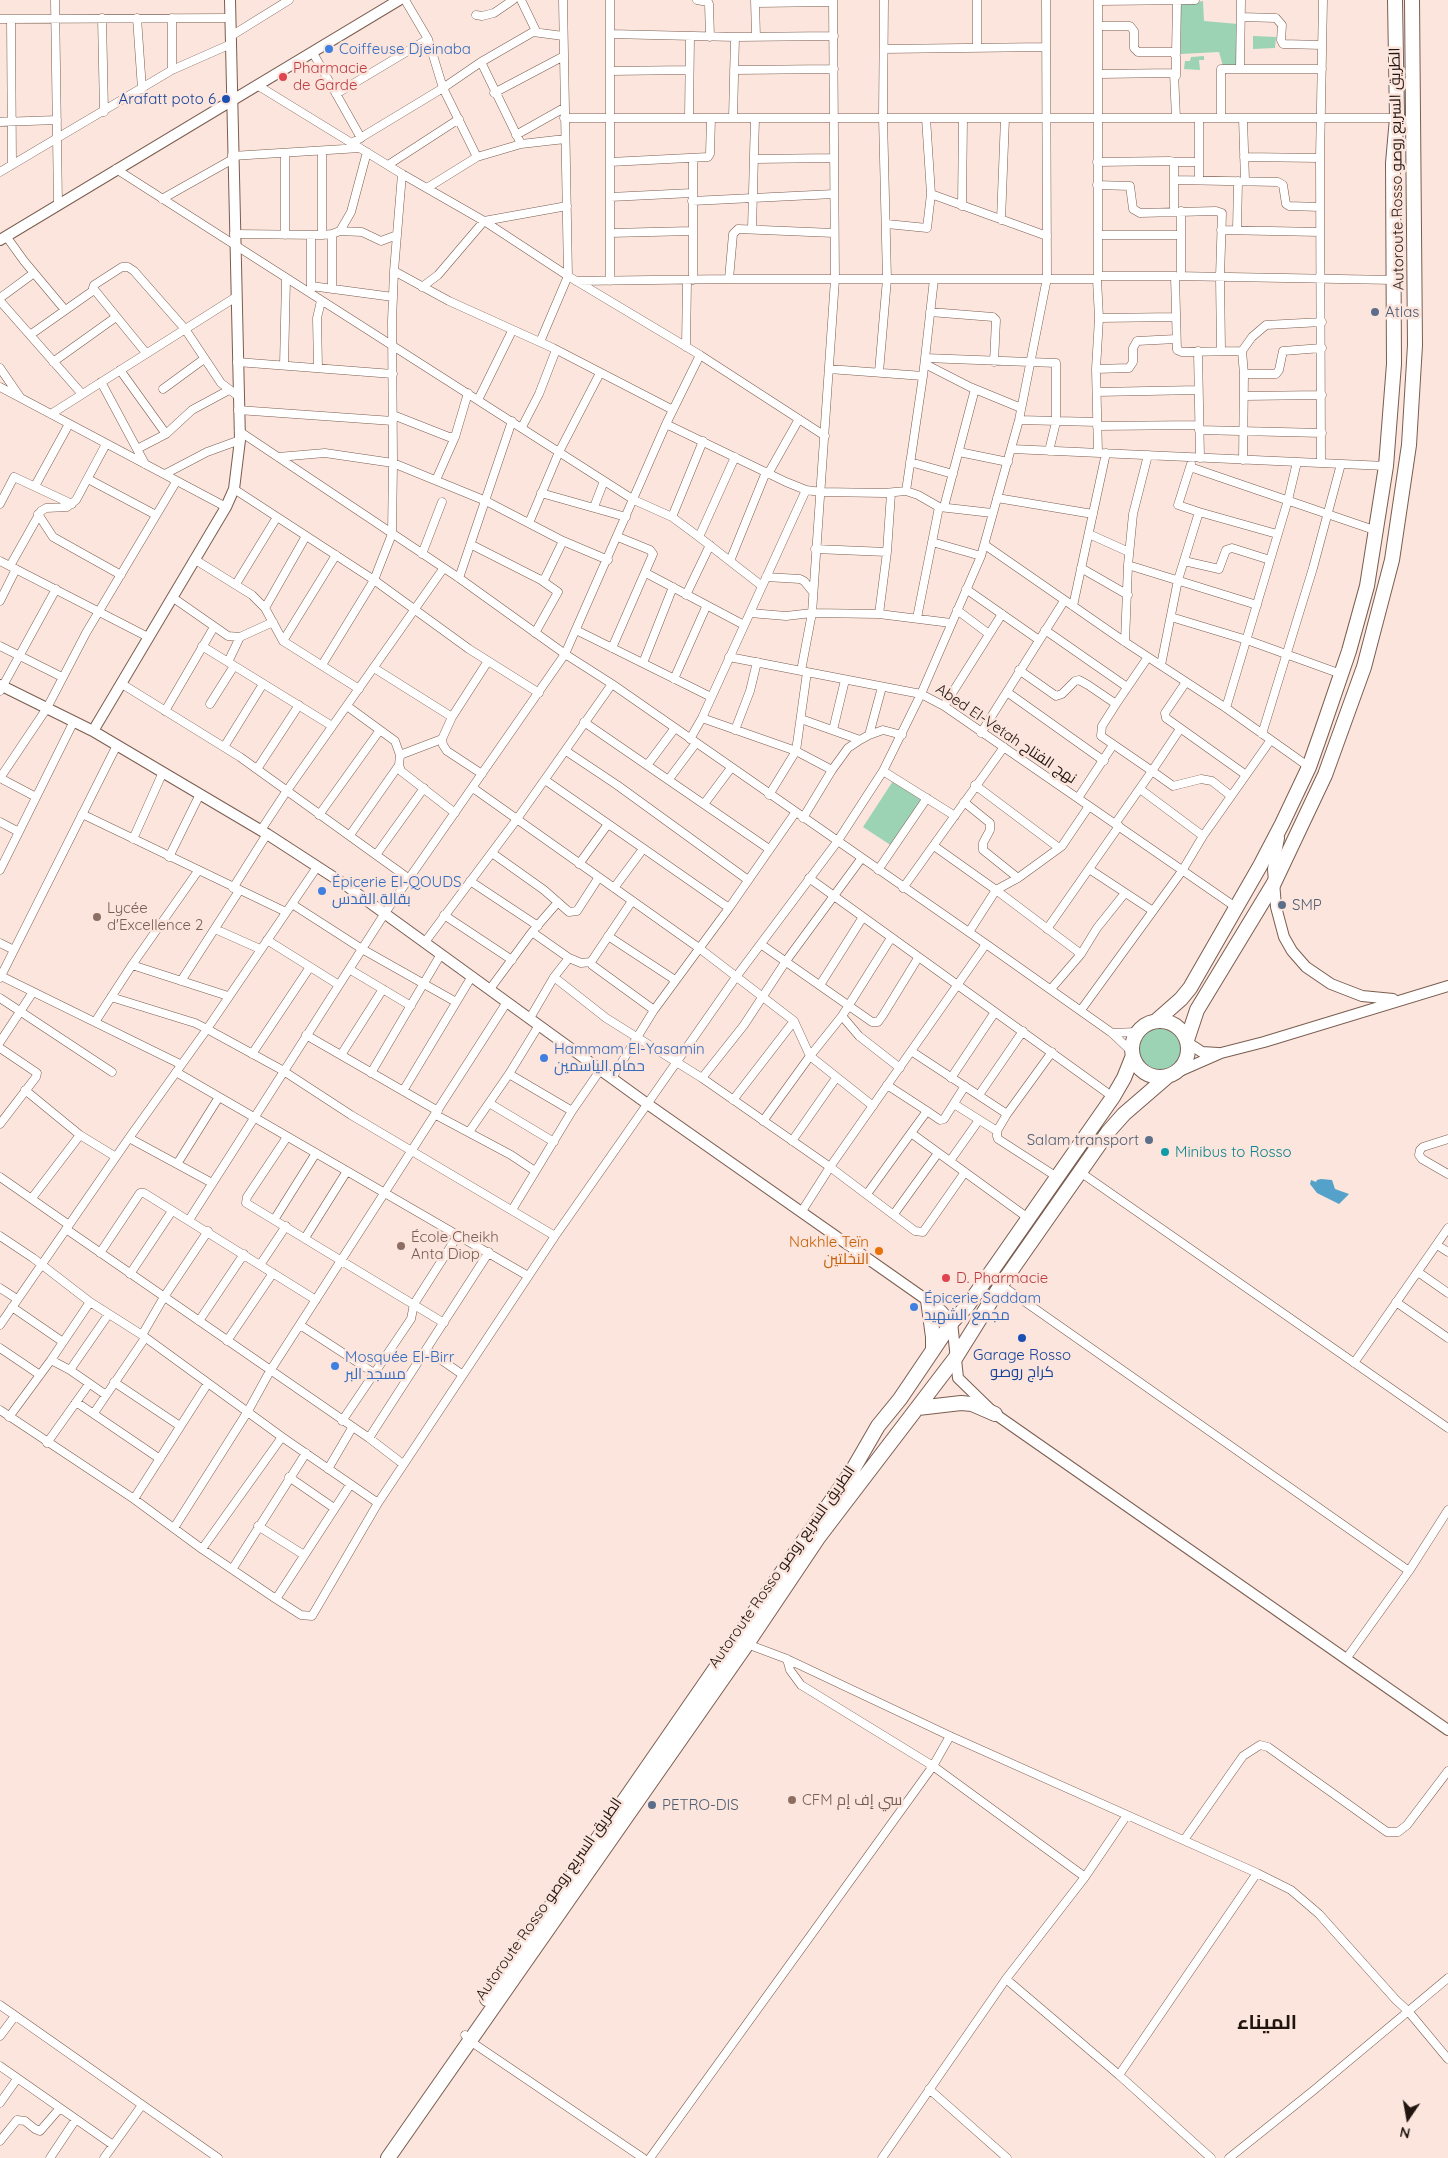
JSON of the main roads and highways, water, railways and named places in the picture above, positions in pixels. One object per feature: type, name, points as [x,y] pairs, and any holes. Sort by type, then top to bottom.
[{"type":"highway","name":"Autoroute Rosso الطريق السريع روصو","points":[[1156,1021],[1190,988],[1282,824],[1308,767],[1341,674],[1367,586],[1386,466],[1394,364],[1393,162],[1397,118],[1395,0]]},
{"type":"highway","name":"Autoroute Rosso الطريق السريع روصو","points":[[1187,1042],[1197,1010],[1274,883],[1325,775],[1347,716],[1380,610],[1397,535],[1409,445],[1415,345],[1412,0]]},
{"type":"highway","points":[[1156,1021],[1174,1025],[1182,1032],[1187,1042],[1186,1060],[1181,1068],[1171,1076],[1158,1078],[1144,1074],[1137,1067],[1132,1055],[1132,1041],[1137,1032],[1147,1024],[1156,1021]]},
{"type":"highway","name":"Autoroute Rosso الطريق السريع روصو","points":[[388,2158],[468,2038],[494,1988],[852,1471],[878,1426],[900,1399],[952,1322],[968,1305],[1113,1097],[1124,1078],[1132,1055]]},
{"type":"highway","name":"Autoroute Rosso الطريق السريع روصو","points":[[378,2158],[468,2038],[747,1644],[818,1538],[956,1356],[1001,1284],[1080,1172],[1124,1114],[1171,1076]]},
{"type":"highway","points":[[928,1300],[934,1337],[933,1350]]},
{"type":"highway","points":[[918,1408],[972,1404],[995,1414]]},
{"type":"water","points":[[1321,1179],[1332,1180],[1335,1189],[1349,1194],[1339,1204],[1317,1193],[1310,1184],[1311,1180],[1316,1182]]},
{"type":"place","name":"Coiffeuse Djeinaba","points":[[329,49]]},
{"type":"place","name":"Pharmacie de Garde","points":[[283,77]]},
{"type":"place","name":"Arafatt poto 6","points":[[226,99]]},
{"type":"place","name":"Atlas","points":[[1375,312]]},
{"type":"place","name":"Épicerie El-QOUDS بقالة القدس","points":[[322,891]]},
{"type":"place","name":"SMP","points":[[1282,905]]},
{"type":"place","name":"Lycée d'Excellence 2","points":[[97,917]]},
{"type":"place","name":"Hammam El-Yasamin حمام الياسمين","points":[[544,1058]]},
{"type":"place","name":"Salam transport","points":[[1149,1140]]},
{"type":"place","name":"Minibus to Rosso","points":[[1165,1152]]},
{"type":"place","name":"École Cheikh Anta Diop","points":[[401,1246]]},
{"type":"place","name":"Nakhle Teïn النخلتين","points":[[879,1251]]},
{"type":"place","name":"D. Pharmacie","points":[[946,1278]]},
{"type":"place","name":"Épicerie Saddam مجمع الشهيد","points":[[914,1307]]},
{"type":"place","name":"Garage Rosso كراج روصو","points":[[1022,1338]]},
{"type":"place","name":"Mosquée El-Birr مسجد البر","points":[[335,1366]]},
{"type":"place","name":"CFM سي إف إم","points":[[792,1800]]},
{"type":"place","name":"PETRO-DIS","points":[[652,1805]]},
{"type":"district","name":"الميناء","points":[[1267,2023]]}]
